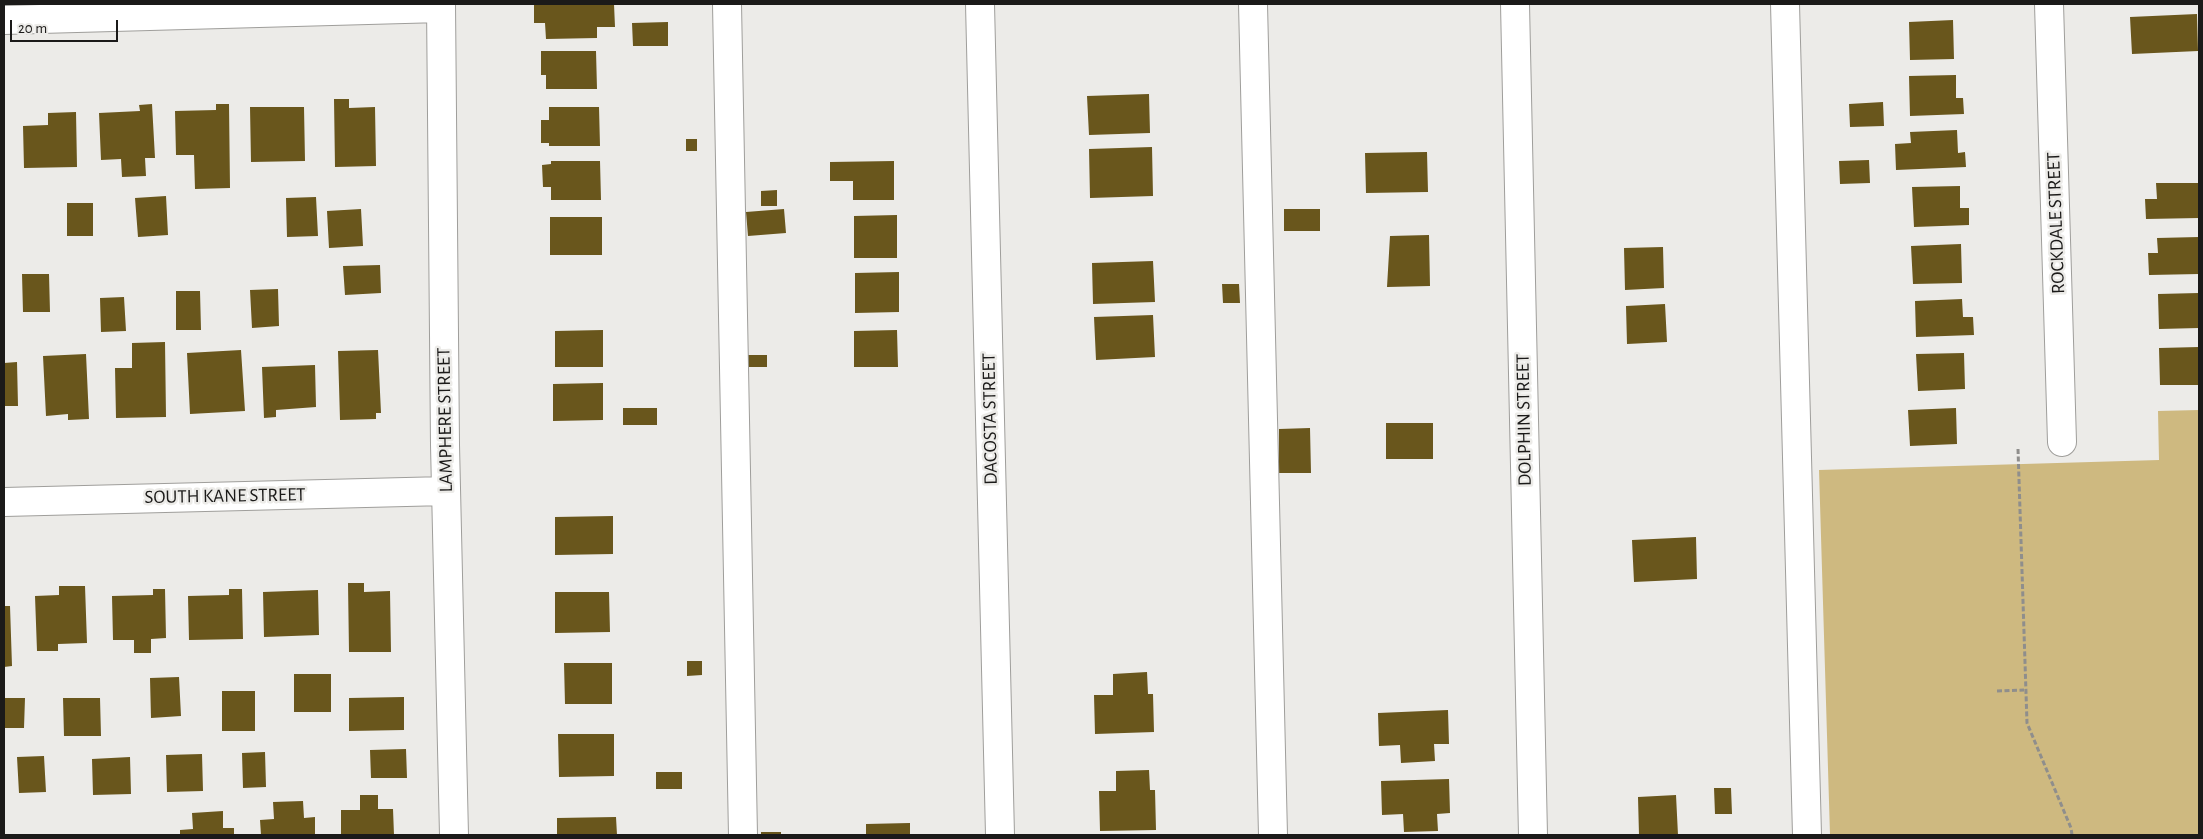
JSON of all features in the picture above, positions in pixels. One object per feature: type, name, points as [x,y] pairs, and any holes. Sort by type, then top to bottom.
[{"type":"street","points":[[727,4],[743,835]]},
{"type":"street","name":"DACOSTA STREET","points":[[980,4],[1000,835]]},
{"type":"street","points":[[1253,4],[1273,835]]},
{"type":"street","name":"DOLPHIN STREET","points":[[1514,4],[1533,835]]},
{"type":"street","points":[[1785,4],[1807,835]]},
{"type":"street","name":"ROCKDALE STREET","points":[[2049,4],[2062,442]]},
{"type":"street","points":[[4,20],[441,6]]},
{"type":"street","name":"LAMPHERE STREET","points":[[441,6],[446,491],[454,835]]},
{"type":"street","name":"SOUTH KANE STREET","points":[[4,502],[446,491]]},
{"type":"path","points":[[2018,449],[2024,690],[2027,724],[2072,828],[2072,835]]},
{"type":"path","points":[[1998,691],[2024,690]]},
{"type":"shaded area","points":[[2199,410],[2199,835],[1830,835],[1819,470],[2159,460],[2158,411]]},
{"type":"building","points":[[534,4],[614,4],[615,27],[597,27],[597,38],[546,39],[545,23],[534,23]]},
{"type":"building","points":[[2197,14],[2198,51],[2132,54],[2130,17]]},
{"type":"building","points":[[1953,20],[1954,59],[1910,60],[1909,22]]},
{"type":"building","points":[[668,22],[668,46],[633,46],[632,23]]},
{"type":"building","points":[[541,51],[596,51],[597,89],[546,89],[546,75],[541,75]]},
{"type":"building","points":[[1956,75],[1956,98],[1963,98],[1964,114],[1910,116],[1909,76]]},
{"type":"building","points":[[1149,94],[1150,133],[1089,135],[1087,96]]},
{"type":"building","points":[[334,99],[349,99],[349,108],[375,107],[376,166],[335,167]]},
{"type":"building","points":[[1883,102],[1884,126],[1850,127],[1849,104]]},
{"type":"building","points":[[152,104],[155,158],[145,158],[146,176],[122,177],[121,159],[101,160],[99,113],[140,111],[139,105]]},
{"type":"building","points":[[216,104],[229,104],[230,188],[195,189],[194,155],[176,155],[175,111],[216,110]]},
{"type":"building","points":[[250,107],[304,107],[305,161],[251,162]]},
{"type":"building","points":[[549,107],[599,107],[600,146],[549,146],[549,143],[541,143],[541,120],[549,120]]},
{"type":"building","points":[[76,112],[77,167],[24,168],[23,126],[48,125],[48,113]]},
{"type":"building","points":[[1957,130],[1958,153],[1965,152],[1966,167],[1896,170],[1895,144],[1911,143],[1910,132]]},
{"type":"building","points":[[686,139],[697,139],[697,151],[686,151]]},
{"type":"building","points":[[1152,147],[1153,196],[1090,198],[1089,149]]},
{"type":"building","points":[[1427,152],[1428,192],[1366,193],[1365,153]]},
{"type":"building","points":[[1869,160],[1870,183],[1840,184],[1839,161]]},
{"type":"building","points":[[551,161],[600,161],[601,200],[551,200],[551,187],[543,187],[542,165],[551,164]]},
{"type":"building","points":[[894,161],[894,200],[853,200],[853,181],[830,181],[830,162]]},
{"type":"building","points":[[2156,183],[2199,183],[2199,218],[2146,219],[2145,199],[2157,199]]},
{"type":"building","points":[[1960,186],[1960,208],[1969,208],[1969,225],[1914,227],[1912,187]]},
{"type":"building","points":[[777,190],[777,206],[761,206],[761,191]]},
{"type":"building","points":[[166,196],[168,235],[138,237],[135,198]]},
{"type":"building","points":[[316,197],[318,236],[287,237],[286,198]]},
{"type":"building","points":[[67,203],[93,203],[93,236],[67,236]]},
{"type":"building","points":[[361,209],[363,246],[329,248],[327,211]]},
{"type":"building","points":[[784,209],[786,233],[748,236],[746,212]]},
{"type":"building","points":[[1284,209],[1320,209],[1320,231],[1284,231]]},
{"type":"building","points":[[897,215],[897,258],[854,258],[854,216]]},
{"type":"building","points":[[550,217],[602,217],[602,255],[550,255]]},
{"type":"building","points":[[1429,235],[1430,286],[1387,287],[1390,236]]},
{"type":"building","points":[[2199,237],[2199,274],[2149,275],[2148,253],[2158,253],[2157,238]]},
{"type":"building","points":[[1961,244],[1962,283],[1913,284],[1911,246]]},
{"type":"building","points":[[1663,247],[1664,288],[1625,290],[1624,248]]},
{"type":"building","points":[[1153,261],[1155,302],[1093,304],[1092,263]]},
{"type":"building","points":[[380,265],[381,293],[345,295],[343,266]]},
{"type":"building","points":[[899,272],[899,312],[855,313],[855,273]]},
{"type":"building","points":[[22,274],[49,274],[50,312],[23,312]]},
{"type":"building","points":[[1222,284],[1239,284],[1240,303],[1223,303]]},
{"type":"building","points":[[278,289],[279,326],[252,328],[250,290]]},
{"type":"building","points":[[176,291],[200,291],[201,330],[176,330]]},
{"type":"building","points":[[2199,293],[2199,328],[2159,329],[2158,294]]},
{"type":"building","points":[[124,297],[126,331],[101,332],[100,298]]},
{"type":"building","points":[[1962,299],[1963,317],[1973,317],[1974,335],[1916,337],[1915,301]]},
{"type":"building","points":[[1665,304],[1667,342],[1627,344],[1626,306]]},
{"type":"building","points":[[1153,315],[1155,357],[1096,360],[1094,317]]},
{"type":"building","points":[[603,330],[603,367],[555,367],[555,331]]},
{"type":"building","points":[[897,330],[898,367],[854,367],[854,331]]},
{"type":"building","points":[[165,342],[166,417],[116,418],[115,368],[132,368],[132,343]]},
{"type":"building","points":[[2199,347],[2199,385],[2160,385],[2159,348]]},
{"type":"building","points":[[241,350],[245,411],[190,414],[187,353]]},
{"type":"building","points":[[378,350],[381,413],[376,413],[376,419],[340,420],[338,351]]},
{"type":"building","points":[[1964,353],[1965,389],[1918,391],[1916,354]]},
{"type":"building","points":[[86,354],[89,419],[68,420],[68,414],[46,416],[43,356]]},
{"type":"building","points":[[746,355],[767,355],[767,367],[746,367]]},
{"type":"building","points":[[17,362],[18,406],[4,406],[4,363]]},
{"type":"building","points":[[315,365],[316,407],[276,410],[276,417],[264,418],[262,367]]},
{"type":"building","points":[[603,383],[603,420],[553,421],[553,384]]},
{"type":"building","points":[[623,408],[657,408],[657,425],[623,425]]},
{"type":"building","points":[[1956,408],[1957,444],[1910,446],[1908,410]]},
{"type":"building","points":[[1386,423],[1433,423],[1433,459],[1386,459]]},
{"type":"building","points":[[1310,428],[1311,473],[1279,473],[1279,429]]},
{"type":"building","points":[[613,516],[613,554],[555,555],[555,517]]},
{"type":"building","points":[[1696,537],[1697,579],[1634,582],[1632,540]]},
{"type":"building","points":[[348,583],[364,583],[364,592],[390,591],[391,652],[349,652]]},
{"type":"building","points":[[59,586],[85,586],[87,643],[58,644],[58,651],[37,651],[35,596],[59,595]]},
{"type":"building","points":[[153,589],[165,589],[166,638],[151,639],[151,653],[134,653],[134,640],[113,640],[112,596],[153,595]]},
{"type":"building","points":[[229,589],[242,589],[243,639],[189,640],[188,596],[229,595]]},
{"type":"building","points":[[318,590],[319,635],[264,637],[263,592]]},
{"type":"building","points":[[555,592],[609,592],[610,632],[555,633]]},
{"type":"building","points":[[4,606],[10,606],[12,666],[4,667]]},
{"type":"building","points":[[687,661],[702,661],[702,675],[687,676]]},
{"type":"building","points":[[564,663],[612,663],[612,704],[565,704]]},
{"type":"building","points":[[1147,672],[1148,694],[1153,694],[1154,732],[1095,734],[1094,695],[1113,695],[1113,674]]},
{"type":"building","points":[[294,674],[331,674],[331,712],[294,712]]},
{"type":"building","points":[[179,677],[181,716],[151,718],[150,678]]},
{"type":"building","points":[[222,691],[255,691],[255,731],[222,731]]},
{"type":"building","points":[[404,697],[404,730],[349,731],[349,698]]},
{"type":"building","points":[[4,698],[25,698],[24,728],[4,728]]},
{"type":"building","points":[[63,698],[100,698],[101,736],[64,736]]},
{"type":"building","points":[[1448,710],[1449,744],[1434,744],[1435,761],[1401,763],[1400,745],[1379,746],[1378,713]]},
{"type":"building","points":[[558,734],[614,734],[614,776],[559,777]]},
{"type":"building","points":[[406,749],[407,778],[371,778],[370,750]]},
{"type":"building","points":[[265,752],[266,787],[243,788],[242,753]]},
{"type":"building","points":[[202,754],[203,791],[167,792],[166,755]]},
{"type":"building","points":[[44,756],[46,792],[19,793],[17,757]]},
{"type":"building","points":[[130,757],[131,794],[93,795],[92,759]]},
{"type":"building","points":[[1149,770],[1150,790],[1155,790],[1156,830],[1100,831],[1099,791],[1116,791],[1116,771]]},
{"type":"building","points":[[656,772],[682,772],[682,789],[656,789]]},
{"type":"building","points":[[1449,779],[1450,813],[1437,814],[1438,831],[1404,832],[1403,814],[1382,815],[1381,781]]},
{"type":"building","points":[[1714,788],[1731,788],[1732,814],[1715,814]]},
{"type":"building","points":[[360,795],[378,795],[378,809],[393,809],[394,835],[341,835],[341,810],[360,810]]},
{"type":"building","points":[[1676,795],[1678,835],[1639,835],[1638,797]]},
{"type":"building","points":[[303,801],[304,818],[315,817],[315,835],[261,835],[260,820],[274,819],[273,802]]},
{"type":"building","points":[[223,811],[223,828],[234,828],[234,835],[180,835],[180,830],[193,829],[192,813]]},
{"type":"building","points":[[616,817],[617,835],[557,835],[557,818]]},
{"type":"building","points":[[910,823],[910,835],[866,835],[866,824]]},
{"type":"building","points":[[761,832],[781,832],[781,835],[761,835]]}]
